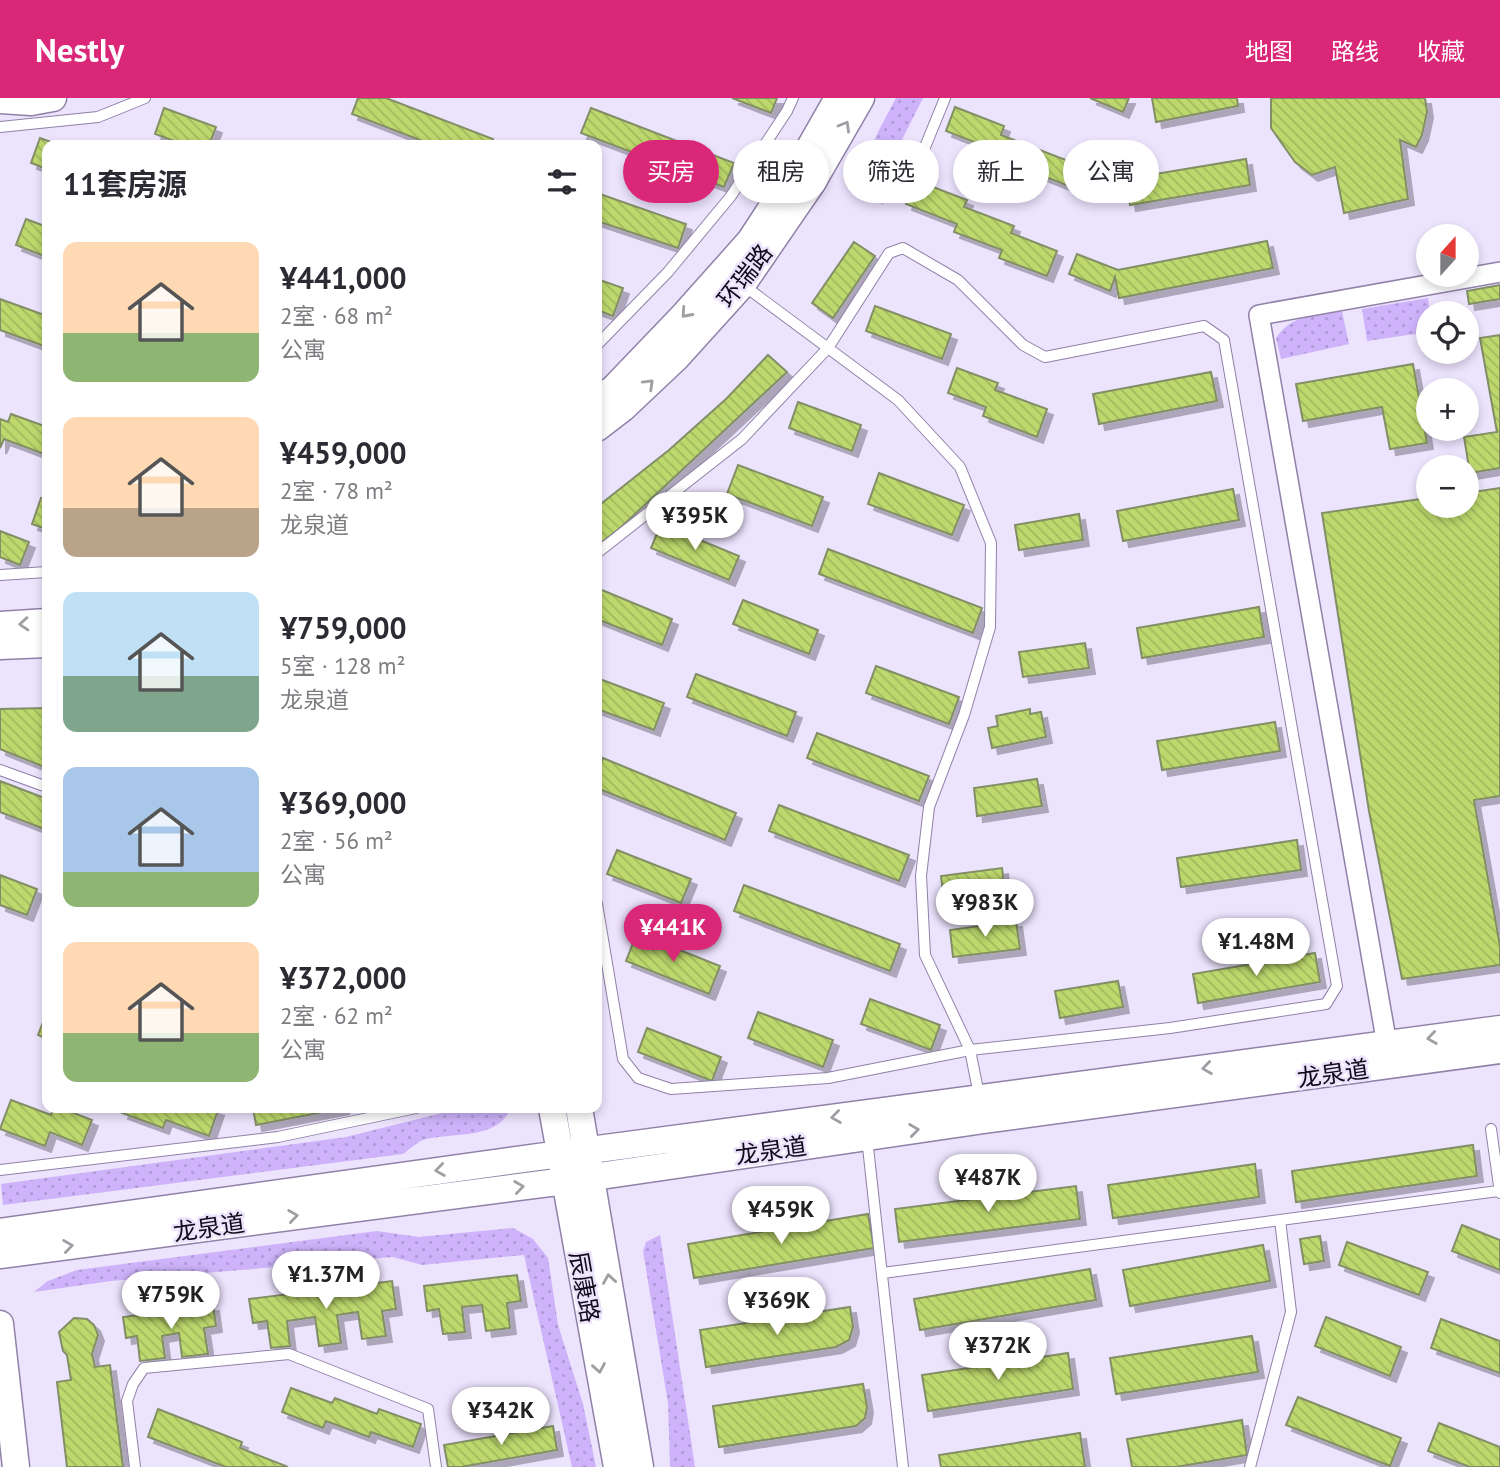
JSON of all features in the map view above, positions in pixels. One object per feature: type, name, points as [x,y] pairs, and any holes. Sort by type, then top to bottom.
[{"type":"street","points":[[0,100],[32,102],[53,98]]},
{"type":"street","name":"环瑞路","points":[[602,397],[667,333],[750,241],[801,163],[838,98]]},
{"type":"street","name":"环瑞路","points":[[602,424],[676,358],[743,285],[812,183],[861,98]]},
{"type":"street","points":[[1388,1055],[1259,315],[1500,272]]},
{"type":"street","points":[[0,625],[42,622]]},
{"type":"street","points":[[0,646],[42,644]]},
{"type":"street","name":"龙泉道","points":[[1388,1055],[1500,1029]]},
{"type":"street","name":"龙泉道","points":[[0,1232],[588,1150],[982,1109],[1388,1055],[1500,1050]]},
{"type":"street","name":"龙泉道","points":[[0,1255],[565,1181],[866,1137],[982,1109]]},
{"type":"street","name":"辰康路","points":[[553,1113],[617,1467]]},
{"type":"street","name":"辰康路","points":[[580,1113],[640,1467]]},
{"type":"street","points":[[0,1324],[16,1467]]},
{"type":"lane","points":[[0,127],[98,117],[145,98]]},
{"type":"lane","points":[[602,340],[668,272],[731,196],[793,98]]},
{"type":"lane","points":[[928,140],[945,98]]},
{"type":"lane","points":[[602,549],[742,439],[828,348],[889,253],[903,248],[958,280],[1023,345],[1045,357],[1204,326],[1224,340],[1337,986],[1326,1004],[1170,1028],[970,1049],[828,1078],[671,1089],[638,1078],[623,1059],[602,934]]},
{"type":"lane","points":[[743,285],[898,400],[960,467],[990,543],[990,627],[964,715],[929,807],[921,876],[925,955],[970,1049],[982,1109]]},
{"type":"lane","points":[[0,575],[42,572]]},
{"type":"lane","points":[[0,770],[42,785]]},
{"type":"lane","points":[[0,1170],[278,1137],[392,1113]]},
{"type":"lane","points":[[883,1273],[1499,1192],[1491,1129]]},
{"type":"lane","points":[[866,1137],[903,1467]]},
{"type":"lane","points":[[1250,1467],[1291,1312],[1280,1220]]},
{"type":"lane","points":[[135,1467],[127,1401],[133,1384],[144,1368],[289,1354],[428,1409],[436,1467]]},
{"type":"shaded area","points":[[896,98],[923,98],[902,140],[874,140]]},
{"type":"shaded area","points":[[1428,298],[1428,301],[1416,301],[1416,334],[1367,341],[1362,309]]},
{"type":"shaded area","points":[[1342,311],[1349,344],[1281,359],[1276,338],[1289,324],[1305,317]]},
{"type":"shaded area","points":[[442,1113],[508,1113],[496,1125],[486,1130],[426,1139],[403,1154],[3,1205],[1,1184],[346,1137]]},
{"type":"shaded area","points":[[513,1228],[533,1239],[548,1258],[558,1325],[583,1404],[596,1467],[572,1467],[524,1255],[422,1265],[393,1257],[111,1281],[34,1292],[48,1281],[77,1270],[377,1231],[419,1237]]},
{"type":"shaded area","points":[[660,1235],[695,1467],[670,1467],[668,1403],[643,1251],[646,1242]]},
{"type":"building","points":[[358,98],[386,98],[493,139],[420,140],[352,114]]},
{"type":"building","points":[[732,98],[777,98],[771,113]]},
{"type":"building","points":[[1090,98],[1129,98],[1123,112]]},
{"type":"building","points":[[1152,98],[1237,98],[1238,106],[1156,122]]},
{"type":"building","points":[[1271,98],[1425,98],[1427,112],[1422,135],[1416,147],[1400,140],[1408,199],[1344,213],[1335,167],[1312,175],[1295,162],[1271,128]]},
{"type":"building","points":[[955,107],[1004,126],[1001,135],[1014,140],[969,140],[946,131]]},
{"type":"building","points":[[164,108],[216,127],[211,140],[171,140],[155,134]]},
{"type":"building","points":[[591,108],[674,140],[623,140],[623,149],[581,133]]},
{"type":"building","points":[[40,138],[45,140],[42,140],[42,167],[31,163]]},
{"type":"building","points":[[1049,154],[1063,159],[1063,184],[1049,178]]},
{"type":"building","points":[[719,157],[733,163],[724,187],[719,185]]},
{"type":"building","points":[[1246,159],[1250,185],[1159,200],[1159,173]]},
{"type":"building","points":[[939,189],[953,195],[953,203],[966,203],[964,207],[1014,226],[1011,233],[1057,251],[1047,276],[999,258],[1002,250],[954,232],[957,224],[906,204],[939,203]]},
{"type":"building","points":[[602,195],[623,203],[686,224],[678,248],[602,223]]},
{"type":"building","points":[[26,219],[42,225],[42,255],[16,245]]},
{"type":"building","points":[[1267,241],[1273,268],[1119,298],[1115,277],[1110,291],[1069,274],[1077,254],[1118,270]]},
{"type":"building","points":[[854,242],[875,256],[833,318],[812,303]]},
{"type":"building","points":[[602,281],[623,288],[613,316],[602,312]]},
{"type":"building","points":[[1500,285],[1500,299],[1469,301],[1467,291]]},
{"type":"building","points":[[0,299],[42,314],[42,345],[0,330]]},
{"type":"building","points":[[875,306],[951,334],[942,359],[866,331]]},
{"type":"building","points":[[1500,335],[1500,468],[1479,472],[1479,455],[1467,455],[1465,441],[1479,441],[1479,435],[1497,432],[1480,338]]},
{"type":"building","points":[[768,355],[787,372],[602,542],[602,503],[669,450],[726,399]]},
{"type":"building","points":[[1413,364],[1416,381],[1416,441],[1427,443],[1390,449],[1382,407],[1303,421],[1296,384]]},
{"type":"building","points":[[957,368],[998,383],[995,390],[1047,409],[1037,437],[983,416],[986,407],[948,393]]},
{"type":"building","points":[[1211,372],[1217,401],[1099,424],[1093,394]]},
{"type":"building","points":[[798,402],[861,425],[852,451],[789,428]]},
{"type":"building","points":[[11,414],[42,425],[42,453],[4,439],[0,448],[0,419],[8,422]]},
{"type":"building","points":[[738,465],[823,497],[812,526],[727,494]]},
{"type":"building","points":[[879,473],[964,505],[952,535],[868,504]]},
{"type":"building","points":[[1500,488],[1500,796],[1474,800],[1500,946],[1500,965],[1402,979],[1369,811],[1322,513],[1416,500],[1416,518],[1479,518],[1479,491]]},
{"type":"building","points":[[1233,489],[1239,520],[1123,541],[1117,511]]},
{"type":"building","points":[[41,498],[42,498],[42,527],[32,524]]},
{"type":"building","points":[[1079,514],[1083,540],[1019,550],[1015,525]]},
{"type":"building","points":[[661,524],[739,556],[729,580],[651,548]]},
{"type":"building","points":[[0,531],[29,542],[20,565],[0,557]]},
{"type":"building","points":[[828,549],[982,608],[973,633],[819,574]]},
{"type":"building","points":[[602,590],[672,619],[662,645],[602,621]]},
{"type":"building","points":[[743,600],[818,630],[809,654],[733,624]]},
{"type":"building","points":[[1259,607],[1264,637],[1142,658],[1137,628]]},
{"type":"building","points":[[1085,643],[1089,668],[1023,677],[1019,652]]},
{"type":"building","points":[[876,666],[959,697],[949,724],[866,693]]},
{"type":"building","points":[[696,674],[796,712],[787,736],[687,697]]},
{"type":"building","points":[[602,680],[664,703],[654,730],[602,711]]},
{"type":"building","points":[[42,708],[42,766],[0,749],[0,709]]},
{"type":"building","points":[[1030,709],[1030,714],[1041,712],[1046,737],[992,748],[988,728],[998,726],[996,716]]},
{"type":"building","points":[[1275,722],[1280,751],[1162,770],[1157,741]]},
{"type":"building","points":[[817,733],[929,776],[919,801],[807,758]]},
{"type":"building","points":[[603,758],[736,813],[725,840],[602,790]]},
{"type":"building","points":[[1037,779],[1042,806],[977,816],[974,788]]},
{"type":"building","points":[[0,781],[42,797],[42,828],[0,812]]},
{"type":"building","points":[[779,805],[909,855],[899,881],[769,831]]},
{"type":"building","points":[[1297,840],[1301,870],[1181,887],[1177,858]]},
{"type":"building","points":[[617,850],[691,879],[681,903],[607,874]]},
{"type":"building","points":[[1002,868],[1004,885],[943,893],[941,876]]},
{"type":"building","points":[[0,875],[37,889],[27,915],[0,905]]},
{"type":"building","points":[[744,885],[900,944],[890,971],[734,911]]},
{"type":"building","points":[[1016,921],[1020,949],[953,957],[950,930]]},
{"type":"building","points":[[637,933],[720,966],[709,994],[626,961]]},
{"type":"building","points":[[1315,953],[1320,982],[1198,1003],[1193,974]]},
{"type":"building","points":[[1118,981],[1123,1007],[1060,1018],[1055,991]]},
{"type":"building","points":[[870,999],[940,1025],[931,1050],[861,1024]]},
{"type":"building","points":[[758,1012],[833,1040],[823,1067],[748,1038]]},
{"type":"building","points":[[647,1028],[721,1057],[712,1081],[638,1052]]},
{"type":"building","points":[[11,1100],[42,1113],[74,1113],[92,1120],[82,1145],[50,1132],[45,1146],[0,1129]]},
{"type":"building","points":[[122,1113],[217,1113],[209,1136],[166,1120],[163,1128]]},
{"type":"building","points":[[254,1113],[318,1113],[256,1125]]},
{"type":"building","points":[[1473,1145],[1477,1176],[1296,1202],[1292,1171]]},
{"type":"building","points":[[1255,1164],[1259,1197],[1113,1218],[1108,1185]]},
{"type":"building","points":[[1076,1186],[1080,1219],[899,1242],[895,1209]]},
{"type":"building","points":[[868,1214],[874,1248],[694,1278],[688,1244]]},
{"type":"building","points":[[1462,1225],[1500,1240],[1500,1270],[1452,1251]]},
{"type":"building","points":[[1320,1236],[1324,1261],[1304,1264],[1300,1239]]},
{"type":"building","points":[[1347,1242],[1428,1272],[1419,1295],[1339,1265]]},
{"type":"building","points":[[1263,1245],[1270,1281],[1130,1306],[1123,1270]]},
{"type":"building","points":[[1090,1269],[1096,1300],[920,1330],[914,1299]]},
{"type":"building","points":[[517,1275],[521,1301],[507,1303],[510,1328],[486,1331],[482,1305],[462,1307],[465,1332],[443,1334],[439,1309],[427,1311],[424,1286]]},
{"type":"building","points":[[392,1281],[396,1309],[382,1311],[386,1336],[362,1339],[358,1312],[337,1315],[341,1343],[319,1346],[315,1317],[287,1321],[290,1346],[271,1348],[267,1321],[253,1323],[249,1299]]},
{"type":"building","points":[[213,1305],[216,1326],[204,1328],[208,1354],[182,1357],[179,1333],[162,1336],[165,1358],[140,1361],[137,1336],[126,1338],[123,1317]]},
{"type":"building","points":[[850,1307],[853,1327],[849,1340],[836,1347],[706,1367],[700,1330]]},
{"type":"building","points":[[1326,1317],[1401,1347],[1390,1376],[1315,1346]]},
{"type":"building","points":[[74,1318],[87,1319],[94,1325],[98,1335],[92,1354],[95,1367],[110,1365],[123,1467],[67,1467],[57,1382],[71,1380],[67,1355],[63,1351],[59,1332]]},
{"type":"building","points":[[1441,1319],[1500,1341],[1500,1373],[1431,1348]]},
{"type":"building","points":[[1252,1336],[1258,1372],[1116,1394],[1110,1358]]},
{"type":"building","points":[[1068,1353],[1073,1389],[928,1411],[922,1375]]},
{"type":"building","points":[[863,1384],[867,1407],[865,1418],[856,1426],[719,1447],[713,1406]]},
{"type":"building","points":[[291,1388],[332,1403],[335,1398],[377,1414],[379,1409],[421,1424],[413,1447],[371,1432],[369,1437],[326,1421],[323,1428],[282,1412]]},
{"type":"building","points":[[1298,1397],[1401,1438],[1390,1466],[1286,1425]]},
{"type":"building","points":[[158,1409],[242,1442],[240,1448],[288,1467],[226,1467],[148,1437]]},
{"type":"building","points":[[1242,1420],[1247,1455],[1176,1467],[1132,1467],[1127,1439]]},
{"type":"building","points":[[1439,1423],[1500,1447],[1500,1467],[1470,1467],[1428,1451]]},
{"type":"building","points":[[553,1426],[557,1450],[448,1467],[444,1445]]},
{"type":"building","points":[[1080,1433],[1085,1467],[941,1467],[939,1455]]}]
